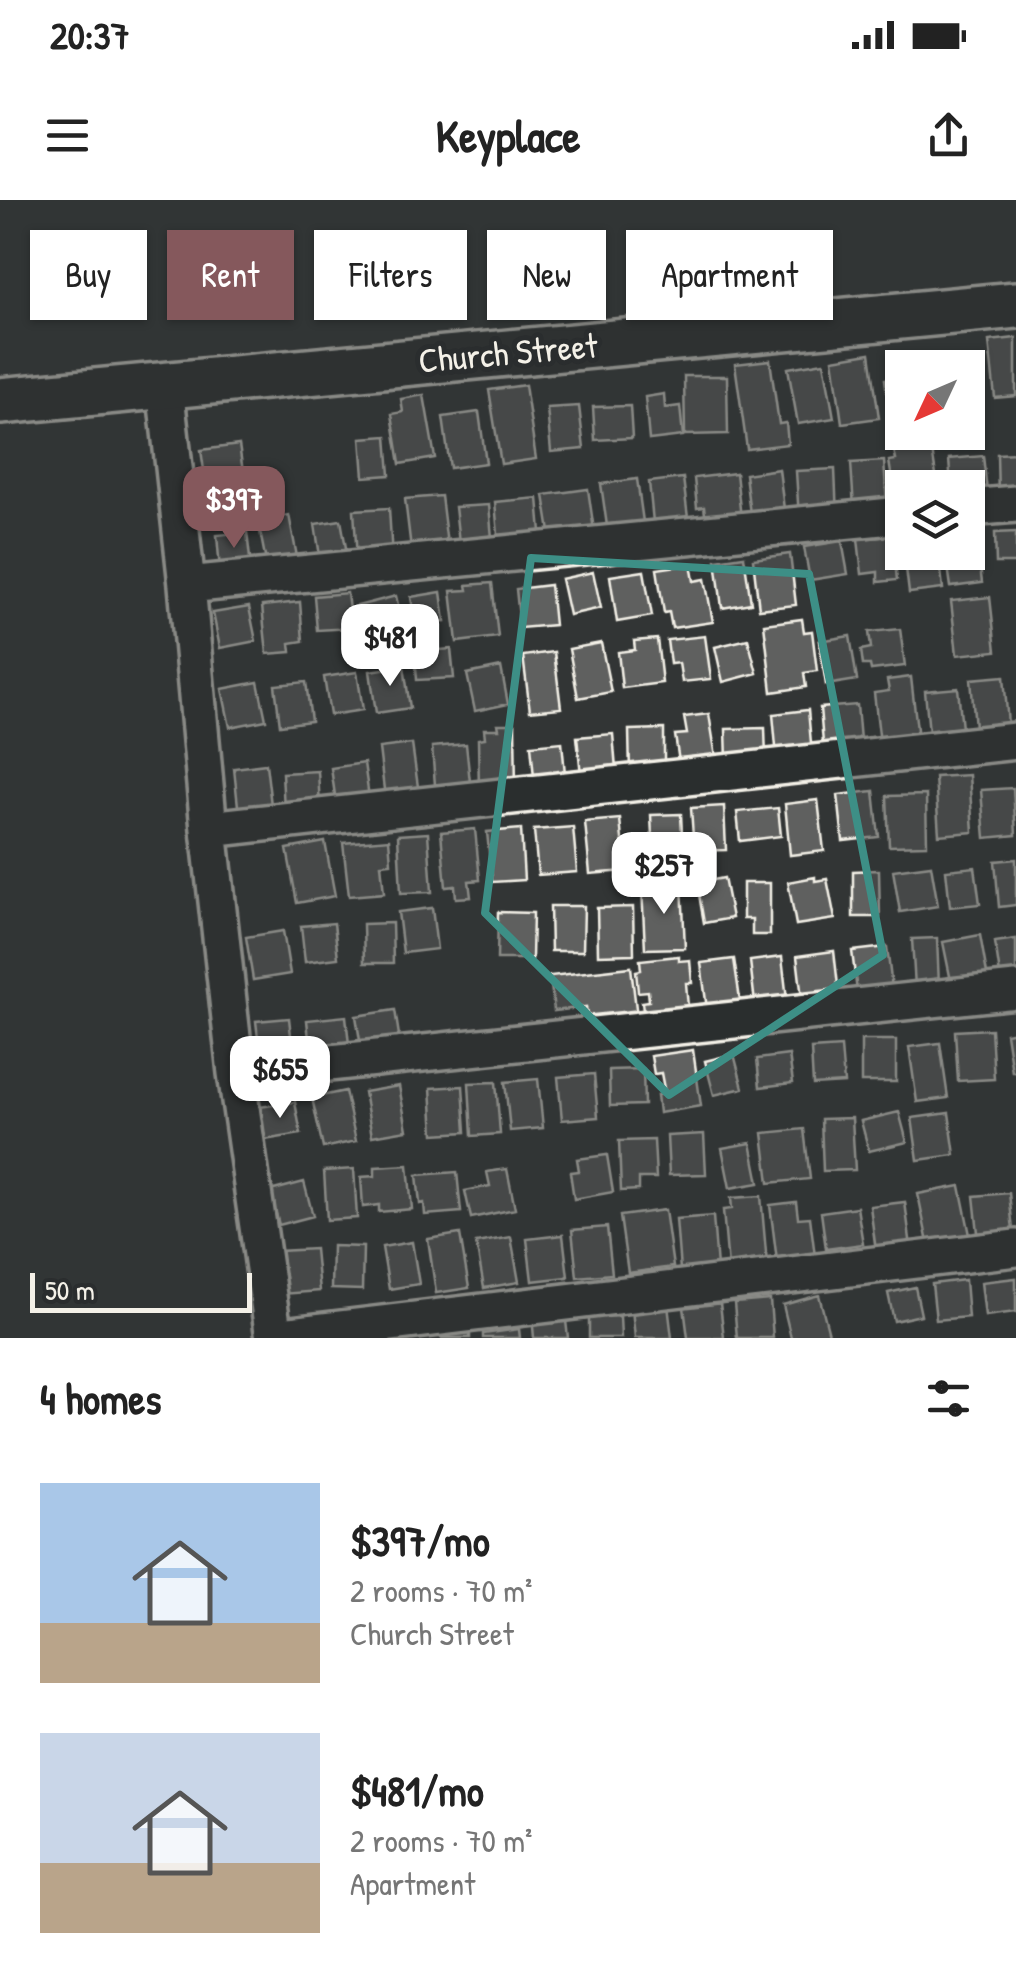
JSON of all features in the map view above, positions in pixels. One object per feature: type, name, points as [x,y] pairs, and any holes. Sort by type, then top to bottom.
[{"type":"street","name":"Church Street","points":[[0,401],[1016,305]]},
{"type":"street","points":[[166,386],[236,1073],[274,1338],[1016,1248]]},
{"type":"street","points":[[985,507],[1016,504]]},
{"type":"street","points":[[187,585],[885,517]]},
{"type":"street","points":[[209,830],[1016,742]]},
{"type":"street","points":[[236,1073],[1016,990]]},
{"type":"highlighted area","points":[[531,558],[809,574],[883,955],[669,1095],[485,913]]},
{"type":"building","points":[[1016,338],[1016,396],[995,398],[989,341]]},
{"type":"building","points":[[870,353],[879,418],[842,423],[833,359]]},
{"type":"building","points":[[770,360],[779,424],[786,423],[788,444],[747,449],[735,364]]},
{"type":"building","points":[[824,362],[834,418],[798,424],[788,368]]},
{"type":"building","points":[[684,376],[727,376],[728,434],[685,435]]},
{"type":"building","points":[[525,385],[536,459],[501,464],[489,390]]},
{"type":"building","points":[[664,394],[665,408],[680,406],[683,436],[649,440],[645,397]]},
{"type":"building","points":[[424,395],[435,458],[400,464],[392,414],[403,412],[401,399]]},
{"type":"building","points":[[579,406],[584,449],[551,452],[547,408]]},
{"type":"building","points":[[630,406],[632,438],[595,440],[593,407]]},
{"type":"building","points":[[479,412],[486,463],[450,468],[443,417]]},
{"type":"building","points":[[387,436],[390,475],[364,477],[361,438]]},
{"type":"building","points":[[239,445],[245,485],[207,490],[201,450]]},
{"type":"building","points":[[894,450],[932,450],[935,470],[890,470],[889,461],[896,460]]},
{"type":"building","points":[[1016,453],[1016,495],[998,496],[997,454]]},
{"type":"building","points":[[983,456],[985,470],[950,470],[949,459]]},
{"type":"building","points":[[884,461],[885,506],[854,508],[851,463]]},
{"type":"building","points":[[779,469],[785,517],[751,522],[745,474]]},
{"type":"building","points":[[835,469],[837,517],[799,519],[796,471]]},
{"type":"building","points":[[736,473],[741,518],[706,521],[704,507],[697,508],[694,478]]},
{"type":"building","points":[[683,478],[688,518],[653,522],[649,482]]},
{"type":"building","points":[[637,479],[643,522],[607,526],[601,484]]},
{"type":"building","points":[[588,489],[595,537],[576,540],[574,528],[550,532],[544,495]]},
{"type":"building","points":[[441,496],[448,553],[412,557],[405,499]]},
{"type":"building","points":[[538,498],[541,532],[498,535],[495,502]]},
{"type":"building","points":[[489,505],[493,549],[460,552],[455,507]]},
{"type":"building","points":[[389,508],[392,558],[357,560],[354,510]]},
{"type":"building","points":[[289,515],[298,562],[267,567],[258,521]]},
{"type":"building","points":[[341,520],[348,559],[321,563],[315,524]]},
{"type":"building","points":[[247,532],[251,567],[220,570],[217,535]]},
{"type":"building","points":[[1016,532],[1016,563],[996,563],[995,533]]},
{"type":"building","points":[[885,537],[885,570],[896,570],[897,580],[878,582],[878,572],[862,574],[858,539]]},
{"type":"building","points":[[842,541],[848,574],[810,580],[804,547]]},
{"type":"building","points":[[790,554],[796,605],[759,609],[753,559]]},
{"type":"building","points":[[744,556],[751,603],[722,608],[716,560]]},
{"type":"building","points":[[691,564],[694,581],[705,579],[713,622],[672,628],[669,612],[664,613],[657,569]]},
{"type":"building","points":[[906,570],[941,570],[943,589],[909,593]]},
{"type":"building","points":[[949,570],[980,570],[982,583],[951,587]]},
{"type":"building","points":[[644,571],[652,616],[617,622],[610,576]]},
{"type":"building","points":[[593,572],[601,608],[569,615],[561,579]]},
{"type":"building","points":[[492,583],[498,637],[457,642],[451,591]]},
{"type":"building","points":[[550,585],[554,625],[520,628],[516,589]]},
{"type":"building","points":[[441,592],[445,621],[434,622],[436,632],[417,635],[411,597]]},
{"type":"building","points":[[347,593],[351,628],[317,630],[314,596]]},
{"type":"building","points":[[396,596],[404,629],[374,636],[369,616],[357,619],[354,607]]},
{"type":"building","points":[[990,597],[996,651],[957,655],[951,601]]},
{"type":"building","points":[[300,602],[303,641],[290,643],[291,652],[267,654],[262,606]]},
{"type":"building","points":[[249,607],[256,641],[220,648],[213,613]]},
{"type":"building","points":[[802,619],[804,632],[812,631],[817,671],[804,673],[806,687],[772,692],[764,624]]},
{"type":"building","points":[[900,629],[905,666],[871,670],[870,665],[863,665],[861,650],[871,648],[869,632]]},
{"type":"building","points":[[705,636],[711,679],[682,682],[679,663],[670,664],[667,640]]},
{"type":"building","points":[[850,636],[857,680],[826,685],[819,641]]},
{"type":"building","points":[[657,639],[662,683],[622,688],[618,652],[635,650],[634,641]]},
{"type":"building","points":[[748,639],[757,673],[723,682],[715,647]]},
{"type":"building","points":[[601,643],[611,692],[578,698],[569,649]]},
{"type":"building","points":[[451,649],[454,678],[417,680],[415,652]]},
{"type":"building","points":[[554,652],[561,708],[530,711],[523,656]]},
{"type":"building","points":[[404,666],[410,708],[376,713],[370,671]]},
{"type":"building","points":[[501,667],[508,704],[475,711],[467,674]]},
{"type":"building","points":[[357,672],[363,710],[330,715],[324,677]]},
{"type":"building","points":[[1004,676],[1009,737],[976,740],[971,679]]},
{"type":"building","points":[[911,677],[918,739],[880,743],[874,693],[889,691],[887,680]]},
{"type":"building","points":[[258,682],[266,720],[230,727],[222,689]]},
{"type":"building","points":[[306,682],[311,721],[280,725],[275,685]]},
{"type":"building","points":[[958,688],[963,739],[930,743],[925,691]]},
{"type":"building","points":[[857,705],[861,752],[824,755],[820,708]]},
{"type":"building","points":[[808,710],[812,754],[777,758],[773,714]]},
{"type":"building","points":[[709,714],[716,757],[679,762],[675,735],[687,734],[684,717]]},
{"type":"building","points":[[498,724],[515,724],[516,790],[479,791],[478,739],[485,738],[484,729],[499,729]]},
{"type":"building","points":[[765,728],[766,759],[727,761],[726,729]]},
{"type":"building","points":[[664,729],[664,775],[630,775],[629,730]]},
{"type":"building","points":[[613,734],[617,781],[582,784],[577,737]]},
{"type":"building","points":[[562,742],[566,784],[535,788],[531,745]]},
{"type":"building","points":[[412,744],[419,794],[385,798],[379,748]]},
{"type":"building","points":[[466,744],[470,782],[435,785],[432,747]]},
{"type":"building","points":[[364,763],[370,804],[337,809],[331,768]]},
{"type":"building","points":[[266,764],[272,813],[239,816],[234,768]]},
{"type":"building","points":[[318,771],[320,807],[284,809],[282,773]]},
{"type":"building","points":[[969,775],[973,832],[939,835],[935,777]]},
{"type":"building","points":[[1013,788],[1016,835],[985,838],[981,790]]},
{"type":"building","points":[[874,791],[879,837],[843,841],[838,795]]},
{"type":"building","points":[[926,795],[927,845],[889,846],[887,796]]},
{"type":"building","points":[[818,800],[824,851],[790,855],[785,804]]},
{"type":"building","points":[[724,806],[726,850],[694,851],[691,808]]},
{"type":"building","points":[[778,808],[781,836],[740,841],[737,812]]},
{"type":"building","points":[[681,814],[683,856],[653,858],[651,815]]},
{"type":"building","points":[[620,819],[625,871],[590,874],[585,822]]},
{"type":"building","points":[[573,827],[577,872],[538,875],[534,830]]},
{"type":"building","points":[[475,829],[480,880],[469,881],[471,897],[456,898],[455,886],[446,887],[441,832]]},
{"type":"building","points":[[521,829],[524,880],[492,882],[487,832]]},
{"type":"building","points":[[428,833],[432,892],[401,893],[398,835]]},
{"type":"building","points":[[389,839],[391,863],[381,864],[384,893],[349,896],[343,843]]},
{"type":"building","points":[[325,842],[335,896],[297,903],[287,849]]},
{"type":"building","points":[[1016,859],[1016,905],[999,907],[995,861]]},
{"type":"building","points":[[931,865],[938,906],[900,912],[893,870]]},
{"type":"building","points":[[975,867],[980,904],[950,907],[946,870]]},
{"type":"building","points":[[879,870],[880,917],[853,917],[853,871]]},
{"type":"building","points":[[815,877],[815,881],[827,879],[835,919],[796,925],[788,882]]},
{"type":"building","points":[[724,878],[732,918],[704,923],[697,883]]},
{"type":"building","points":[[743,883],[770,883],[770,935],[752,935],[752,919],[743,919]]},
{"type":"building","points":[[682,885],[685,948],[645,949],[642,887]]},
{"type":"building","points":[[550,906],[584,906],[583,951],[551,951]]},
{"type":"building","points":[[633,907],[634,954],[598,955],[597,908]]},
{"type":"building","points":[[432,908],[437,949],[403,953],[398,912]]},
{"type":"building","points":[[498,912],[533,913],[532,959],[497,959]]},
{"type":"building","points":[[334,923],[338,958],[305,962],[301,926]]},
{"type":"building","points":[[392,923],[393,963],[364,963],[363,924]]},
{"type":"building","points":[[283,931],[290,974],[253,980],[246,937]]},
{"type":"building","points":[[980,935],[989,985],[953,991],[943,942]]},
{"type":"building","points":[[937,938],[939,986],[915,987],[912,939]]},
{"type":"building","points":[[1016,939],[1016,985],[1002,988],[995,942]]},
{"type":"building","points":[[887,947],[893,996],[858,1000],[852,951]]},
{"type":"building","points":[[834,951],[840,1003],[803,1007],[797,956]]},
{"type":"building","points":[[679,956],[679,961],[690,960],[692,983],[686,983],[688,1007],[693,1007],[645,1027],[642,1002],[649,1001],[648,991],[638,992],[636,971],[641,970],[640,960]]},
{"type":"building","points":[[782,957],[788,1008],[756,1012],[750,961]]},
{"type":"building","points":[[734,959],[742,1013],[708,1017],[701,963]]},
{"type":"building","points":[[631,967],[638,1025],[589,1030],[586,1007],[554,1011],[550,976]]},
{"type":"building","points":[[395,1010],[401,1048],[362,1053],[356,1016]]},
{"type":"building","points":[[346,1016],[350,1054],[311,1059],[307,1020]]},
{"type":"building","points":[[289,1018],[293,1053],[260,1056],[256,1021]]},
{"type":"building","points":[[991,1029],[994,1079],[958,1081],[955,1031]]},
{"type":"building","points":[[1016,1031],[1016,1072],[1012,1072],[1006,1033]]},
{"type":"building","points":[[861,1040],[896,1040],[896,1082],[861,1082]]},
{"type":"building","points":[[940,1043],[948,1098],[917,1102],[909,1047]]},
{"type":"building","points":[[841,1047],[844,1083],[813,1085],[811,1049]]},
{"type":"building","points":[[693,1050],[701,1106],[659,1113],[657,1095],[665,1094],[661,1073],[654,1074],[651,1056]]},
{"type":"building","points":[[734,1054],[743,1088],[714,1095],[705,1061]]},
{"type":"building","points":[[789,1055],[793,1083],[760,1087],[757,1059]]},
{"type":"building","points":[[643,1069],[644,1105],[610,1106],[609,1070]]},
{"type":"building","points":[[594,1074],[598,1117],[562,1120],[558,1077]]},
{"type":"building","points":[[538,1079],[543,1128],[510,1131],[505,1082]]},
{"type":"building","points":[[496,1082],[500,1134],[472,1136],[469,1083]]},
{"type":"building","points":[[399,1086],[407,1130],[372,1136],[364,1092]]},
{"type":"building","points":[[463,1086],[466,1132],[434,1134],[431,1088]]},
{"type":"building","points":[[345,1091],[356,1141],[323,1148],[312,1098]]},
{"type":"building","points":[[295,1102],[301,1134],[264,1140],[259,1107]]},
{"type":"building","points":[[899,1112],[907,1142],[869,1151],[861,1121]]},
{"type":"building","points":[[949,1113],[955,1155],[918,1160],[912,1118]]},
{"type":"building","points":[[852,1118],[855,1170],[823,1171],[821,1119]]},
{"type":"building","points":[[804,1129],[810,1179],[769,1183],[763,1133]]},
{"type":"building","points":[[704,1134],[706,1174],[669,1175],[667,1136]]},
{"type":"building","points":[[654,1140],[656,1178],[639,1178],[639,1190],[621,1191],[619,1141]]},
{"type":"building","points":[[751,1143],[759,1183],[730,1188],[722,1148]]},
{"type":"building","points":[[607,1155],[613,1192],[574,1199],[570,1172],[579,1171],[577,1159]]},
{"type":"building","points":[[408,1165],[412,1209],[379,1212],[379,1205],[363,1207],[361,1177],[375,1176],[375,1167]]},
{"type":"building","points":[[354,1169],[357,1218],[327,1220],[324,1171]]},
{"type":"building","points":[[507,1169],[515,1209],[471,1218],[465,1191],[490,1186],[487,1172]]},
{"type":"building","points":[[457,1172],[461,1212],[425,1215],[417,1175]]},
{"type":"building","points":[[304,1182],[313,1216],[279,1225],[270,1191]]},
{"type":"building","points":[[960,1186],[970,1235],[928,1243],[918,1194]]},
{"type":"building","points":[[1009,1193],[1013,1230],[978,1233],[974,1196]]},
{"type":"building","points":[[761,1196],[767,1264],[728,1267],[723,1210],[732,1209],[731,1198]]},
{"type":"building","points":[[796,1202],[798,1218],[810,1217],[815,1256],[777,1261],[770,1205]]},
{"type":"building","points":[[905,1202],[911,1247],[876,1251],[870,1206]]},
{"type":"building","points":[[857,1207],[863,1244],[826,1249],[821,1212]]},
{"type":"building","points":[[665,1210],[673,1267],[628,1273],[620,1216]]},
{"type":"building","points":[[713,1216],[717,1268],[680,1270],[676,1219]]},
{"type":"building","points":[[607,1227],[612,1274],[577,1277],[572,1230]]},
{"type":"building","points":[[460,1234],[469,1288],[436,1293],[428,1239]]},
{"type":"building","points":[[563,1235],[568,1277],[532,1281],[527,1239]]},
{"type":"building","points":[[511,1237],[519,1282],[484,1288],[476,1243]]},
{"type":"building","points":[[412,1242],[419,1284],[389,1289],[382,1247]]},
{"type":"building","points":[[332,1246],[363,1247],[362,1290],[331,1289]]},
{"type":"building","points":[[315,1249],[319,1291],[282,1294],[278,1251]]},
{"type":"building","points":[[1016,1278],[1016,1312],[985,1316],[981,1282]]},
{"type":"building","points":[[965,1280],[968,1317],[936,1320],[932,1284]]},
{"type":"building","points":[[915,1287],[921,1315],[894,1321],[888,1293]]},
{"type":"building","points":[[819,1295],[830,1338],[791,1338],[783,1305]]},
{"type":"building","points":[[770,1300],[773,1338],[737,1338],[734,1303]]},
{"type":"building","points":[[720,1303],[724,1338],[688,1338],[684,1307]]},
{"type":"building","points":[[668,1305],[672,1338],[635,1338],[632,1309]]},
{"type":"building","points":[[565,1312],[568,1338],[534,1338],[532,1315]]},
{"type":"building","points":[[620,1316],[621,1338],[589,1338],[589,1317]]},
{"type":"building","points":[[519,1329],[520,1338],[483,1338],[483,1334]]},
{"type":"building","points":[[470,1332],[470,1338],[440,1336]]}]
